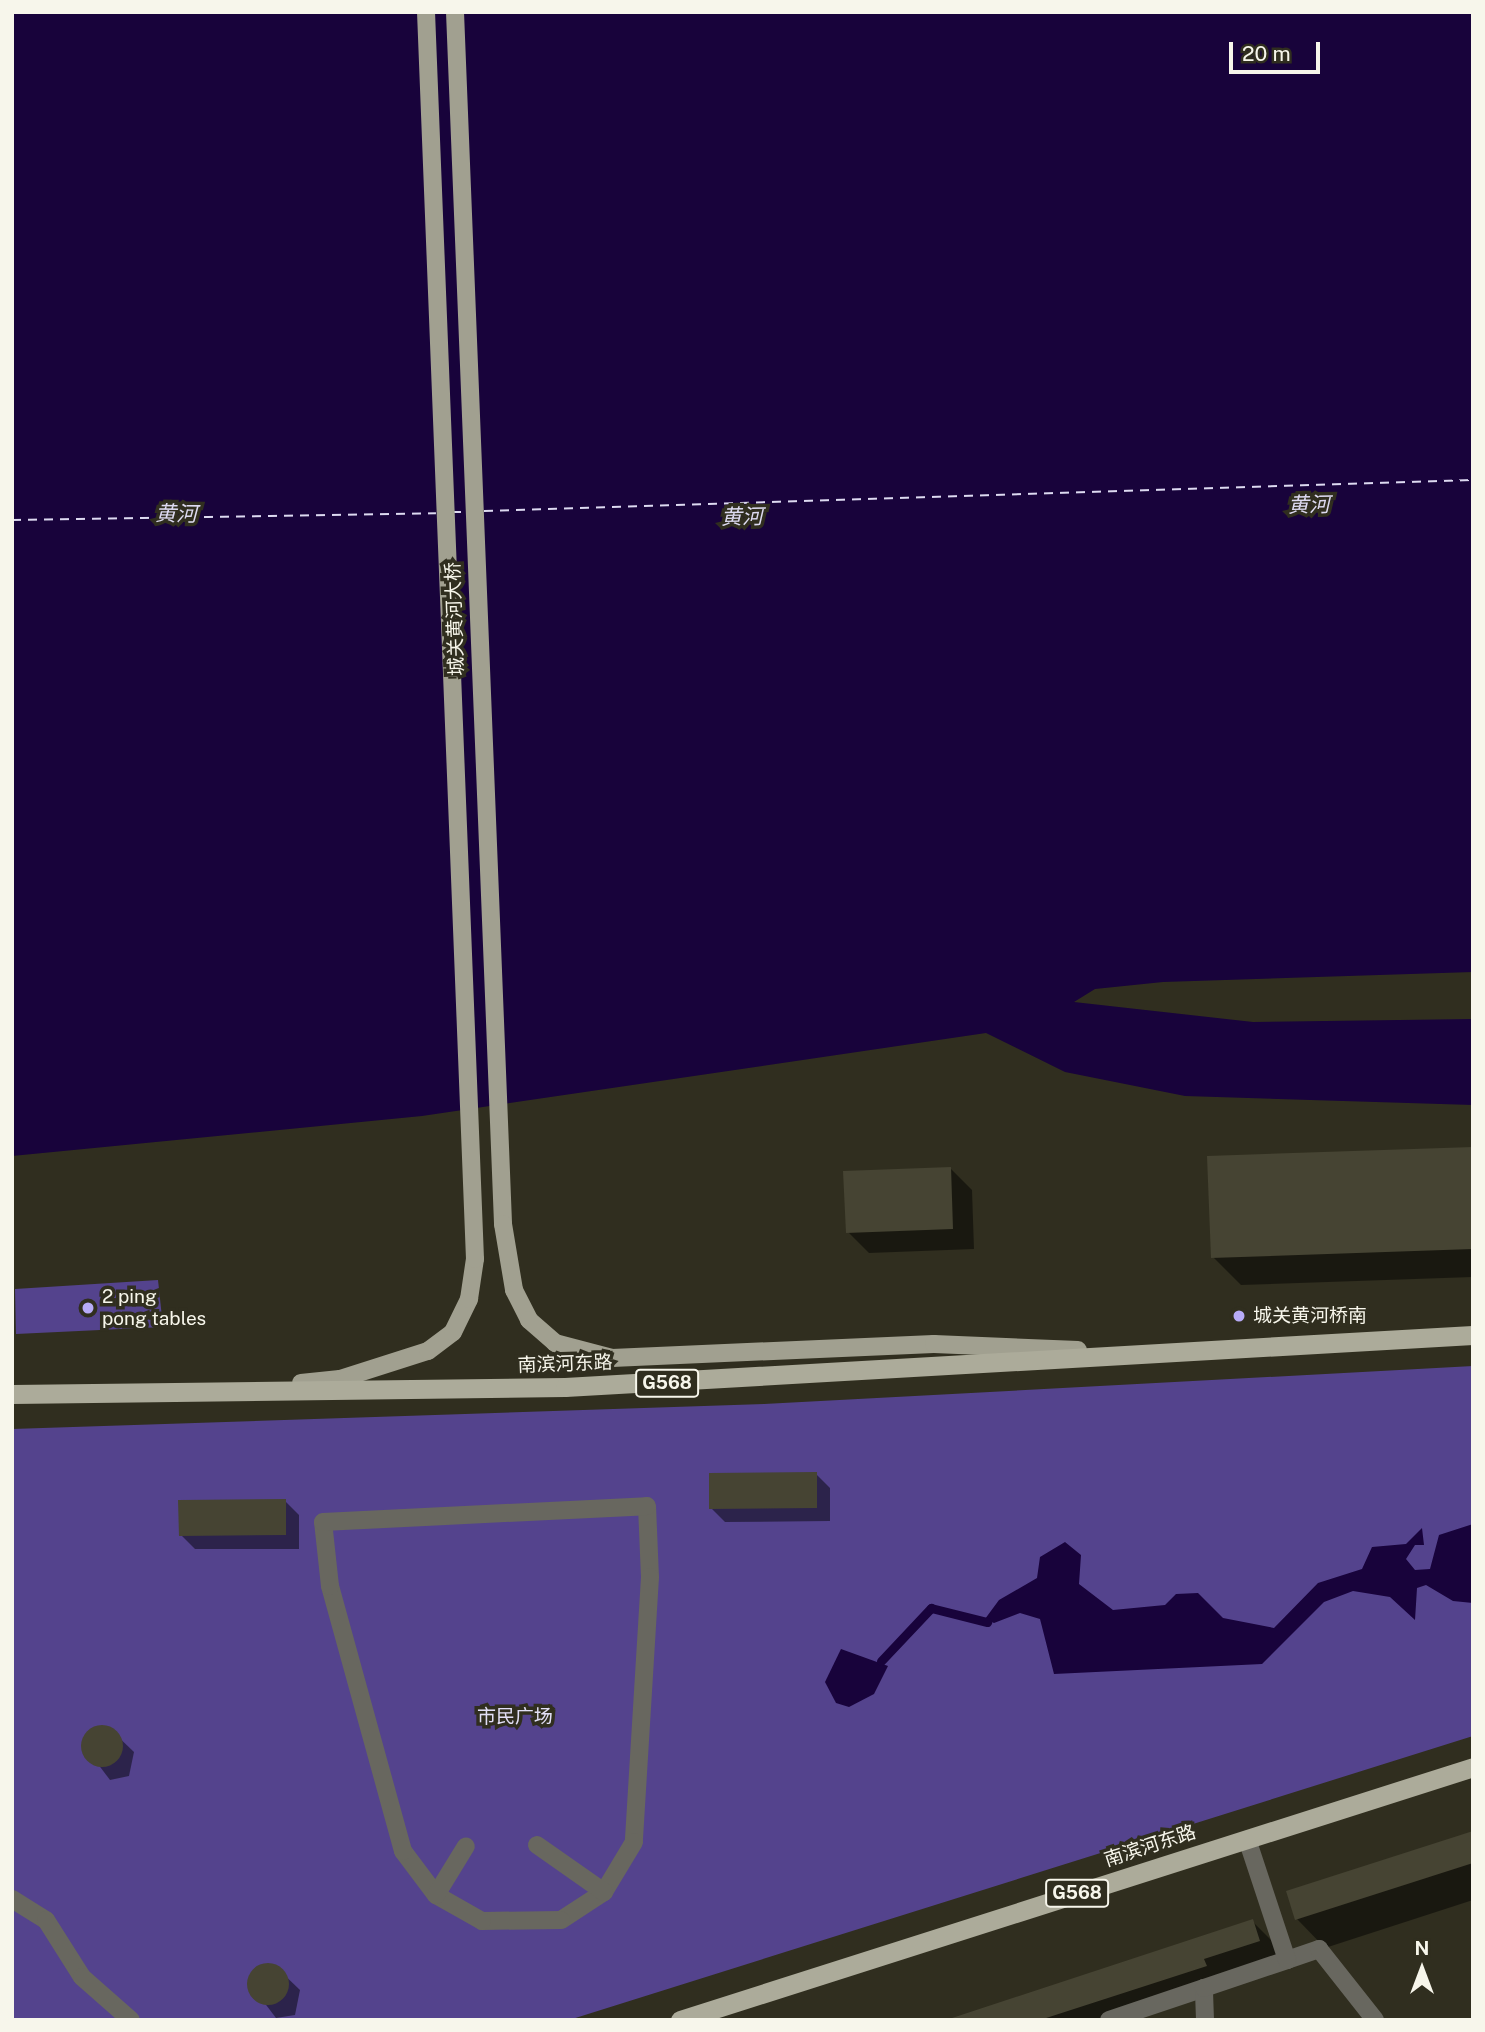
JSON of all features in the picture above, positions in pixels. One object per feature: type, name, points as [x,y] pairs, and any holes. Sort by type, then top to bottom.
[{"type":"highway","name":"南滨河东路","points":[[12,1394],[214,1391],[376,1394],[732,1380],[1118,1352],[1473,1335]]},
{"type":"highway","name":"南滨河东路","points":[[680,2020],[1473,1767]]},
{"type":"main road","name":"城关黄河大桥","points":[[214,1391],[340,1379],[428,1351],[453,1332],[469,1299],[476,1224],[426,12]]},
{"type":"main road","name":"城关黄河大桥","points":[[455,12],[503,1224],[514,1290],[530,1320],[555,1343],[612,1358]]},
{"type":"main road","name":"南滨河东路","points":[[612,1358],[934,1344],[1118,1352]]},
{"type":"street","points":[[647,1506],[650,1577],[634,1842],[604,1892],[561,1920],[482,1921],[436,1895],[402,1852],[330,1586],[323,1522],[647,1506]]},
{"type":"street","points":[[1247,1839],[1287,1960]]},
{"type":"street","points":[[537,1845],[604,1892]]},
{"type":"street","points":[[436,1895],[466,1846]]},
{"type":"street","points":[[12,1899],[46,1920],[82,1977],[131,2020]]},
{"type":"street","points":[[1109,2020],[1319,1949],[1375,2020]]},
{"type":"street","points":[[1204,1988],[1205,2020]]},
{"type":"green space","name":"2 ping pong tables","points":[[158,1280],[163,1327],[16,1334],[15,1289]]},
{"type":"green space","name":"市民广场","points":[[1473,1366],[1473,1736],[569,2020],[12,2020],[12,1429],[764,1404]]},
{"type":"water","name":"黄河","points":[[12,12],[1473,12],[1473,972],[1163,982],[1095,989],[1074,1002],[1253,1022],[1473,1019],[1473,1105],[1185,1096],[1065,1072],[986,1033],[422,1116],[12,1156]]},
{"type":"water","points":[[1473,1524],[1473,1603],[1453,1601],[1426,1585],[1417,1588],[1415,1620],[1390,1597],[1353,1591],[1324,1602],[1262,1664],[1054,1674],[1040,1619],[1020,1613],[994,1623],[985,1619],[999,1600],[1037,1578],[1040,1557],[1065,1542],[1081,1555],[1079,1584],[1113,1610],[1165,1605],[1176,1594],[1198,1593],[1223,1618],[1274,1628],[1318,1583],[1362,1569],[1372,1547],[1406,1544],[1422,1528],[1424,1545],[1415,1545],[1406,1559],[1415,1570],[1430,1569],[1439,1535]]},
{"type":"water","points":[[841,1649],[888,1666],[874,1694],[849,1707],[836,1703],[825,1682]]},
{"type":"building","points":[[1473,1147],[1473,1249],[1211,1258],[1207,1156]]},
{"type":"building","points":[[951,1167],[953,1229],[846,1233],[843,1171]]},
{"type":"building","points":[[817,1472],[817,1508],[709,1509],[709,1473]]},
{"type":"building","points":[[286,1499],[286,1535],[179,1536],[178,1500]]},
{"type":"building","points":[[102,1725],[117,1731],[123,1746],[117,1761],[102,1767],[87,1761],[81,1746],[87,1731]]},
{"type":"building","points":[[1473,1831],[1473,1863],[1295,1920],[1286,1891]]},
{"type":"building","points":[[1253,1919],[1260,1941],[1204,1959],[1207,1966],[1040,2020],[946,2020]]},
{"type":"building","points":[[268,1963],[283,1969],[289,1984],[283,1999],[268,2005],[253,1999],[247,1984],[253,1969]]},
{"type":"waterway","points":[[881,1661],[931,1608],[987,1622]]},
{"type":"ferry route","points":[[484,511],[1473,480]]},
{"type":"ferry route","points":[[452,512],[468,512]]},
{"type":"ferry route","points":[[12,520],[436,513]]},
{"type":"place","name":"2 ping pong tables","points":[[88,1308]]},
{"type":"place","name":"城关黄河桥南","points":[[1239,1316]]}]
